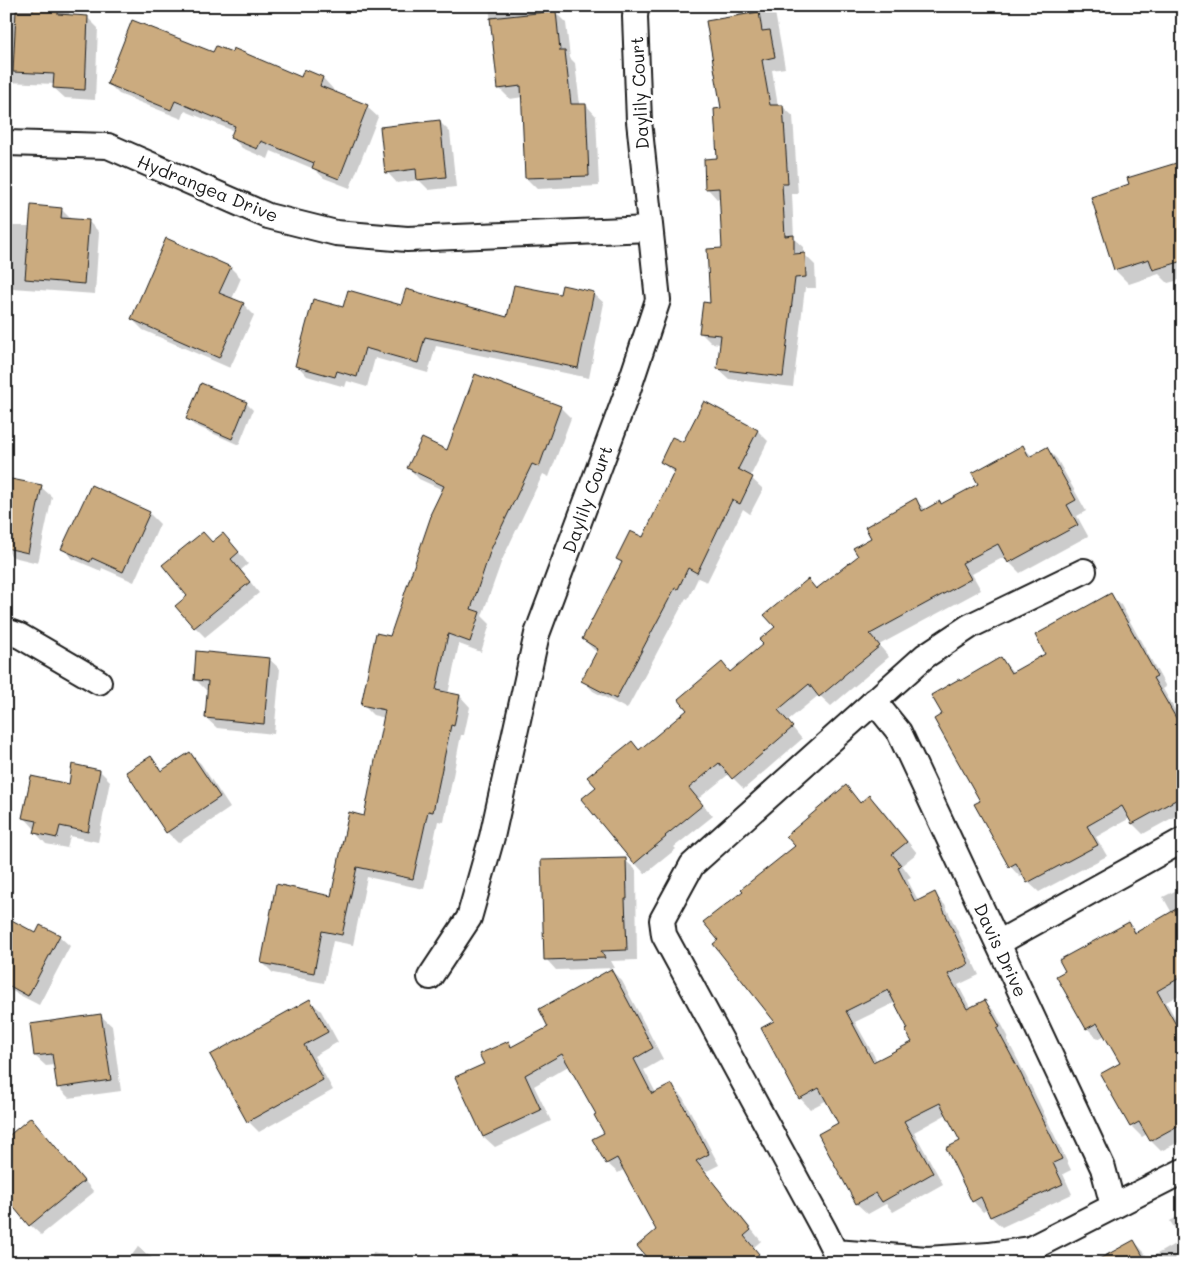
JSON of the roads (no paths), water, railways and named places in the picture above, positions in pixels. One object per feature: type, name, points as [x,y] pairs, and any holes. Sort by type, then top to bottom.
[{"type":"street","name":"Daylily Court","points":[[430,977],[469,918],[492,837],[537,634],[627,393],[658,300],[639,120],[636,6]]},
{"type":"street","name":"Hydrangea Drive","points":[[6,143],[108,146],[268,216],[336,232],[407,238],[650,229]]},
{"type":"street","points":[[1084,571],[970,626],[924,656],[692,865],[662,920],[664,935],[825,1232],[829,1258],[926,1259],[989,1255],[1030,1249],[1183,1171]]},
{"type":"street","points":[[6,631],[20,636],[99,682]]},
{"type":"street","name":"Davis Drive","points":[[874,701],[899,732],[1103,1168],[1113,1206]]},
{"type":"street","points":[[998,943],[1183,840]]}]
